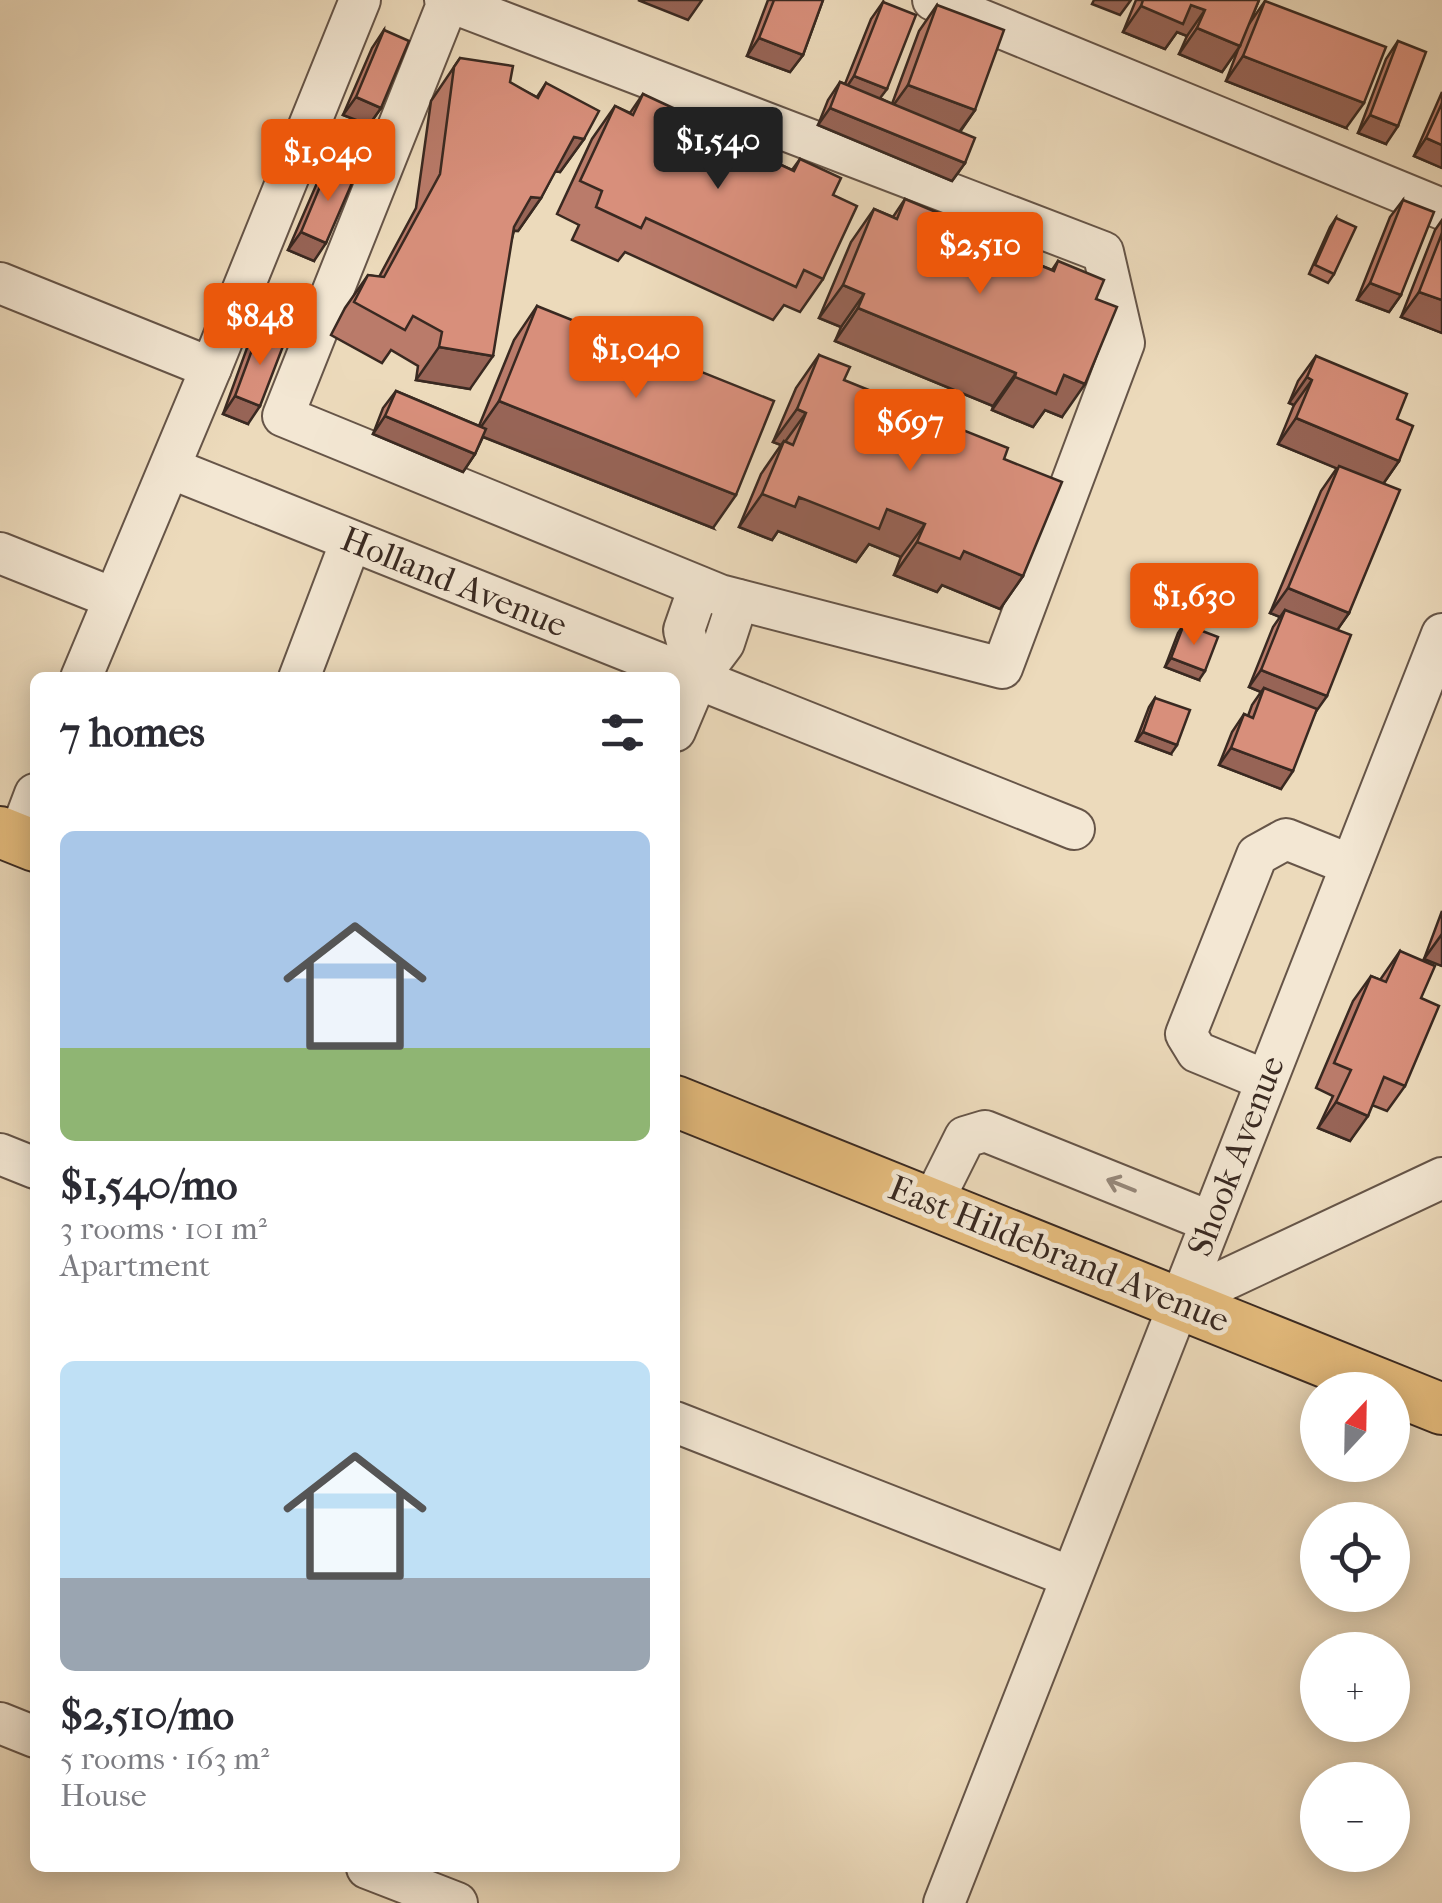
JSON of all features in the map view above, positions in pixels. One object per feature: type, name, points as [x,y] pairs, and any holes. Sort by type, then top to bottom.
[{"type":"main road","name":"East Hildebrand Avenue","points":[[680,1103],[1442,1409]]},
{"type":"street","points":[[83,672],[360,0]]},
{"type":"street","points":[[933,0],[1442,208]]},
{"type":"street","points":[[447,1],[1103,252],[1124,342],[1002,668],[738,600],[698,586],[283,416],[447,1]]},
{"type":"street","points":[[0,282],[211,368]]},
{"type":"street","name":"Holland Avenue","points":[[170,468],[679,672]]},
{"type":"street","points":[[301,672],[351,541]]},
{"type":"street","points":[[0,553],[113,598]]},
{"type":"street","points":[[697,679],[684,630],[698,586]]},
{"type":"street","points":[[680,720],[697,679],[724,643],[738,600]]},
{"type":"street","name":"Shook Avenue","points":[[944,1903],[1442,634]]},
{"type":"street","name":"Holland Avenue","points":[[680,672],[1074,829]]},
{"type":"street","points":[[1265,1080],[1197,1052],[1186,1034],[1257,854],[1286,839],[1351,865]]},
{"type":"street","points":[[932,1202],[965,1136],[985,1131],[1211,1222]]},
{"type":"street","points":[[0,1154],[30,1166]]},
{"type":"street","points":[[1180,1301],[1442,1178]]},
{"type":"street","points":[[680,1424],[1071,1578]]},
{"type":"street","points":[[0,1723],[30,1735]]},
{"type":"street","points":[[376,1872],[457,1903]]},
{"type":"building","points":[[774,0],[823,0],[803,55],[759,38]]},
{"type":"building","points":[[1143,0],[1259,0],[1240,46],[1197,28],[1205,10],[1191,5],[1183,24],[1141,6]]},
{"type":"building","points":[[1265,1],[1386,47],[1364,103],[1243,56]]},
{"type":"building","points":[[883,2],[916,15],[887,89],[854,76]]},
{"type":"building","points":[[937,5],[1004,30],[975,110],[908,85]]},
{"type":"building","points":[[384,30],[409,41],[381,108],[356,97]]},
{"type":"building","points":[[1398,41],[1426,52],[1398,126],[1370,115]]},
{"type":"building","points":[[460,58],[513,66],[510,82],[538,98],[546,83],[599,111],[584,139],[574,137],[541,198],[531,197],[514,227],[493,356],[439,347],[442,332],[413,316],[405,330],[354,302],[368,275],[384,277],[440,174],[454,67]]},
{"type":"building","points":[[840,82],[975,138],[965,163],[830,108]]},
{"type":"building","points":[[643,94],[686,114],[684,120],[794,171],[800,159],[841,178],[833,195],[857,206],[823,279],[804,270],[796,287],[646,218],[641,228],[596,207],[602,191],[580,181],[615,106],[633,115]]},
{"type":"building","points":[[1442,103],[1442,145],[1426,138]]},
{"type":"building","points":[[329,165],[355,176],[326,243],[301,232]]},
{"type":"building","points":[[905,199],[948,217],[944,226],[1054,271],[1058,261],[1104,280],[1096,299],[1117,307],[1085,384],[1064,375],[1056,394],[1015,377],[1016,373],[858,308],[864,294],[843,285],[874,209],[897,219]]},
{"type":"building","points":[[1403,200],[1434,212],[1401,295],[1370,283]]},
{"type":"building","points":[[1336,218],[1356,227],[1334,274],[1315,265]]},
{"type":"building","points":[[1442,233],[1442,300],[1419,292]]},
{"type":"building","points":[[537,306],[774,401],[736,495],[499,401]]},
{"type":"building","points":[[259,331],[285,341],[260,406],[235,396]]},
{"type":"building","points":[[819,355],[850,367],[844,380],[928,414],[920,434],[955,449],[963,430],[1008,448],[1004,459],[1062,482],[1023,576],[964,551],[960,559],[917,542],[925,524],[887,509],[879,529],[799,497],[795,507],[762,494],[784,441],[793,445],[806,413],[797,409]]},
{"type":"building","points":[[1316,356],[1407,394],[1397,419],[1413,426],[1399,461],[1296,418],[1312,380],[1307,377]]},
{"type":"building","points":[[396,391],[486,429],[475,454],[385,416]]},
{"type":"building","points":[[1339,466],[1400,490],[1349,613],[1288,588]]},
{"type":"building","points":[[1285,610],[1351,635],[1327,696],[1261,670]]},
{"type":"building","points":[[1184,624],[1218,637],[1205,671],[1171,658]]},
{"type":"building","points":[[1264,688],[1317,709],[1293,771],[1231,748],[1244,714],[1253,718]]},
{"type":"building","points":[[1155,698],[1190,710],[1177,745],[1143,732]]},
{"type":"building","points":[[1400,951],[1435,966],[1421,998],[1439,1006],[1405,1086],[1384,1077],[1368,1116],[1336,1102],[1351,1070],[1334,1063],[1371,976],[1386,982]]}]
